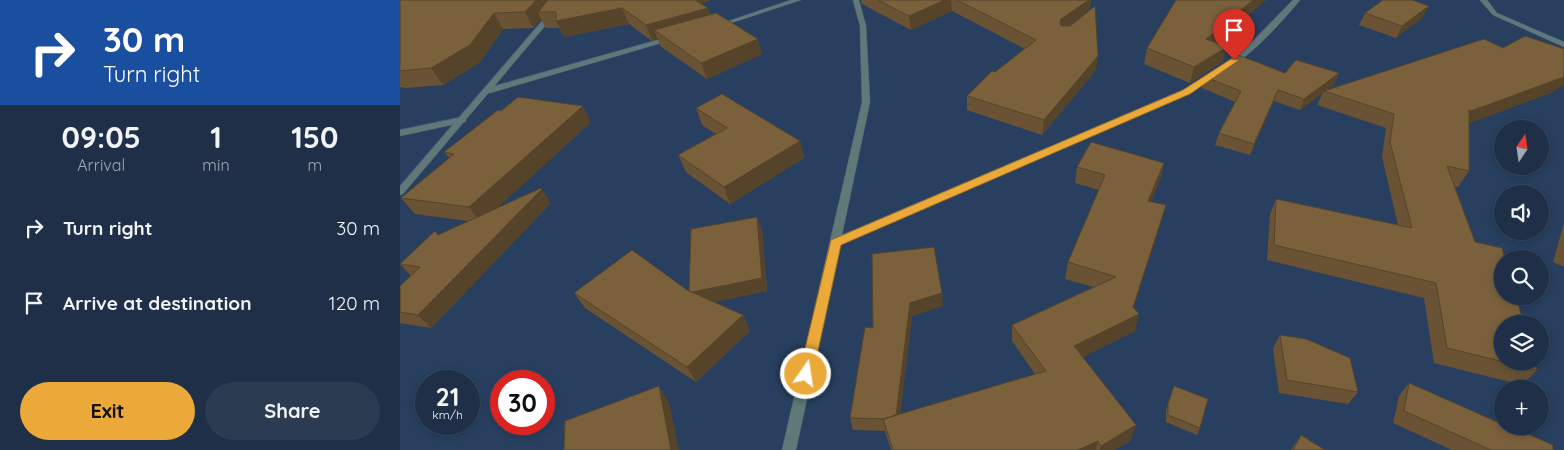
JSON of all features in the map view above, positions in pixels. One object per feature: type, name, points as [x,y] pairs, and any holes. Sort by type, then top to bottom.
[{"type":"street","points":[[400,192],[564,0]]},
{"type":"street","points":[[711,28],[798,0]]},
{"type":"street","points":[[789,450],[866,102],[863,26],[856,0]]},
{"type":"street","points":[[836,242],[1186,92],[1247,52],[1297,0]]},
{"type":"street","points":[[1483,0],[1495,14],[1564,46]]},
{"type":"street","points":[[487,90],[683,35]]},
{"type":"street","points":[[400,134],[462,120]]},
{"type":"building","points":[[400,0],[536,0],[525,12],[494,13],[470,45],[431,68],[400,71]]},
{"type":"building","points":[[548,0],[695,0],[708,8],[646,25],[622,8],[556,21],[556,12],[538,12]]},
{"type":"building","points":[[878,0],[945,0],[909,16]]},
{"type":"building","points":[[957,0],[1089,0],[1061,19],[1060,24],[1062,26],[1070,26],[1095,6],[1098,56],[1044,120],[967,96],[992,71],[995,72],[1036,40]]},
{"type":"building","points":[[1176,0],[1253,0],[1206,39],[1227,47],[1194,67],[1147,48]]},
{"type":"building","points":[[1383,0],[1412,0],[1429,6],[1402,26],[1365,13]]},
{"type":"building","points":[[716,13],[758,39],[701,63],[654,30]]},
{"type":"building","points":[[1525,36],[1564,49],[1564,77],[1471,111],[1469,110],[1469,171],[1447,166],[1475,242],[1502,248],[1503,250],[1494,250],[1494,305],[1519,305],[1521,315],[1494,315],[1494,359],[1447,348],[1436,283],[1274,245],[1276,199],[1412,228],[1390,142],[1394,114],[1324,91],[1484,39],[1503,48]]},
{"type":"building","points":[[1238,55],[1285,73],[1296,60],[1339,73],[1304,99],[1278,90],[1254,144],[1219,133],[1241,91],[1205,77]]},
{"type":"building","points":[[722,94],[800,141],[724,187],[678,155],[727,128],[696,108]]},
{"type":"building","points":[[518,97],[583,106],[469,207],[401,198],[454,154],[444,152]]},
{"type":"building","points":[[1091,142],[1164,163],[1148,201],[1166,205],[1133,307],[1139,314],[1074,346],[1136,425],[1101,446],[1098,441],[1078,450],[893,450],[883,419],[1046,371],[1012,325],[1116,277],[1068,262],[1105,175],[1077,167]]},
{"type":"building","points":[[541,188],[418,315],[400,312],[400,286],[420,267],[400,264],[435,231],[438,235]]},
{"type":"building","points":[[757,217],[762,278],[692,292],[689,291],[691,229]]},
{"type":"building","points":[[934,247],[942,293],[910,303],[896,415],[885,419],[850,418],[865,327],[873,328],[872,254]]},
{"type":"building","points":[[632,250],[687,290],[743,315],[687,367],[574,293]]},
{"type":"building","points":[[1280,335],[1306,339],[1350,358],[1358,392],[1287,380]]},
{"type":"building","points":[[1409,383],[1494,420],[1494,435],[1530,435],[1553,445],[1553,450],[1491,450],[1404,411]]},
{"type":"building","points":[[659,386],[671,450],[564,450],[565,421]]},
{"type":"building","points":[[1174,386],[1208,399],[1200,428],[1168,415],[1168,404]]},
{"type":"building","points":[[1301,435],[1325,450],[1293,450]]},
{"type":"route","points":[[806,374],[836,242],[1186,92],[1210,78],[1234,60]]}]
